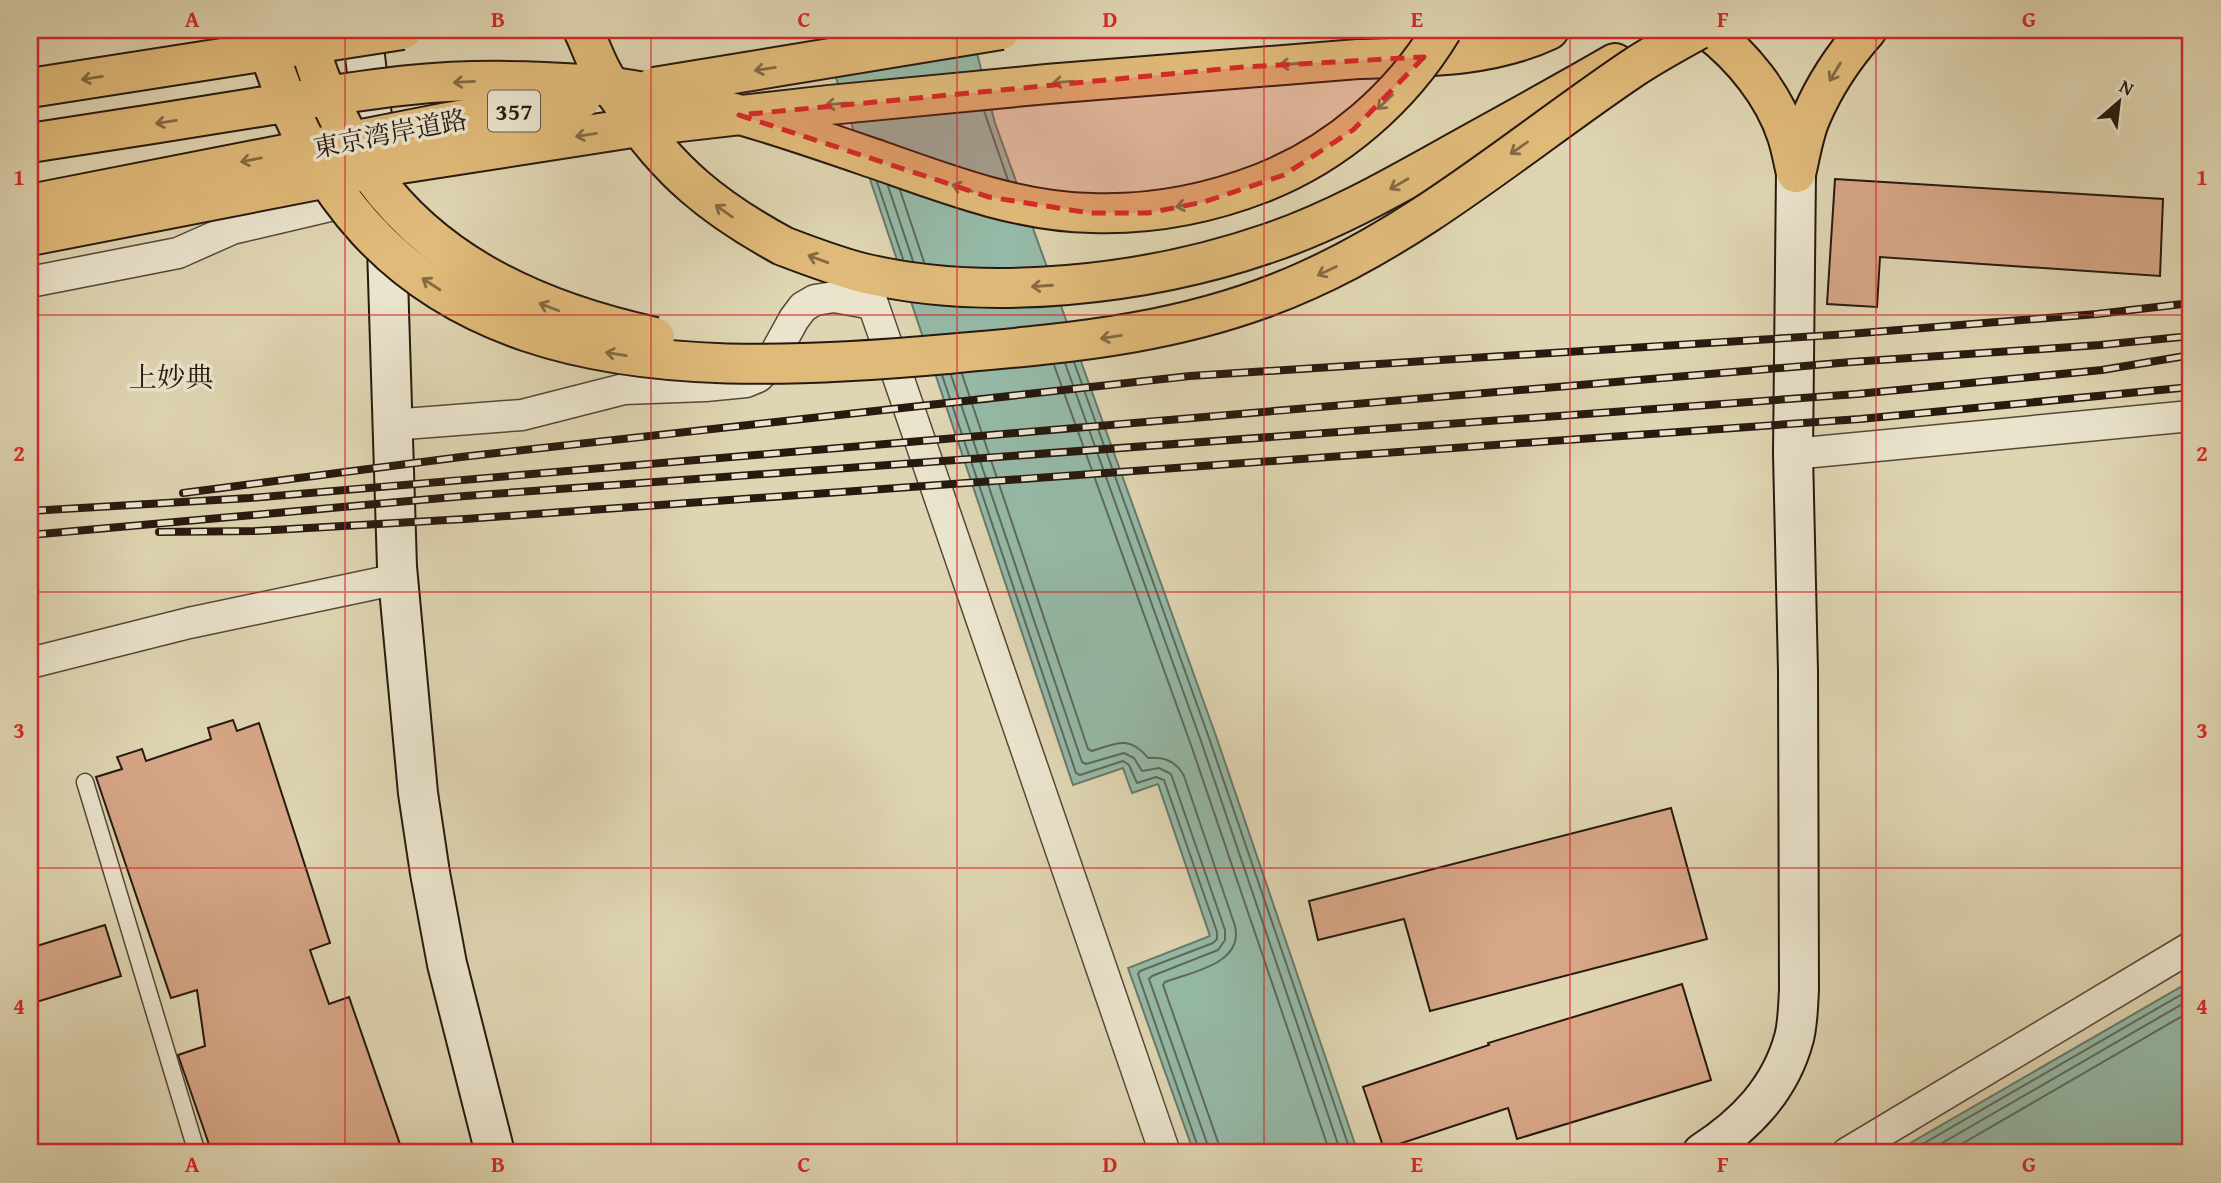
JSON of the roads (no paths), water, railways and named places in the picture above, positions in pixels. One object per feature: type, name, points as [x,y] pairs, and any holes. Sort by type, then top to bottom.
[{"type":"highway","points":[[263,30],[281,88],[305,142],[326,177],[373,237],[420,277],[491,318],[532,334],[615,355],[695,363],[848,361],[1004,349],[1096,340],[1161,328],[1214,314],[1306,281],[1353,258],[1408,225],[1636,65],[1698,30]]},
{"type":"highway","points":[[305,30],[320,78],[346,133],[372,175],[395,203],[430,236],[472,268],[541,304],[617,328],[715,346],[824,353],[1004,349]]},
{"type":"highway","points":[[30,88],[402,30]]},
{"type":"highway","points":[[583,30],[603,75],[642,132],[672,168],[743,224],[783,246],[863,273],[912,282],[965,287],[1021,287],[1144,275],[1269,243],[1385,192],[1671,30]]},
{"type":"highway","name":"東京湾岸道路","points":[[30,204],[448,122],[1001,30]]},
{"type":"highway","points":[[30,143],[409,85],[473,81],[543,82],[641,92],[691,102],[766,122],[1002,200],[1090,214],[1148,212],[1204,202],[1245,190],[1284,175],[1319,155],[1385,103],[1411,75],[1442,30]]},
{"type":"highway","points":[[30,236],[400,164],[645,126],[843,103],[1191,71],[1358,59],[1443,57],[1503,46],[1549,30]]},
{"type":"highway","points":[[1708,30],[1726,43],[1760,85],[1786,133],[1796,173]]},
{"type":"highway","points":[[1796,173],[1810,119],[1846,53],[1867,30]]},
{"type":"street","points":[[362,30],[387,247],[398,579],[418,793],[447,964],[495,1153]]},
{"type":"street","points":[[1702,1153],[1745,1121],[1768,1096],[1784,1066],[1795,1036],[1799,990],[1798,671],[1793,454],[1796,173]]},
{"type":"street","points":[[30,282],[178,253],[232,229],[382,194]]},
{"type":"street","points":[[391,425],[522,415],[624,389],[746,382],[758,377],[767,368],[803,307],[815,300],[834,297],[873,304],[1166,1153]]},
{"type":"street","points":[[1793,454],[2191,416]]},
{"type":"street","points":[[30,663],[189,623],[398,579]]},
{"type":"street","points":[[1847,1153],[2191,947]]},
{"type":"lane","points":[[85,782],[197,1153]]},
{"type":"water","points":[[820,30],[971,30],[995,123],[1216,736],[1358,1153],[1194,1153],[1128,968],[1210,936],[1158,784],[1132,793],[1123,768],[1073,785]]},
{"type":"water","points":[[2191,981],[2191,1153],[1893,1153]]},
{"type":"railway","points":[[183,493],[461,457],[1190,376],[1849,334],[2097,314],[2191,303]]},
{"type":"railway","points":[[30,511],[250,498],[1851,362],[2191,336]]},
{"type":"railway","points":[[30,535],[465,496],[1857,394],[2102,370],[2191,355]]},
{"type":"railway","points":[[159,532],[256,531],[465,519],[1860,419],[2191,387]]},
{"type":"district","name":"上妙典","points":[[171,376]]}]
